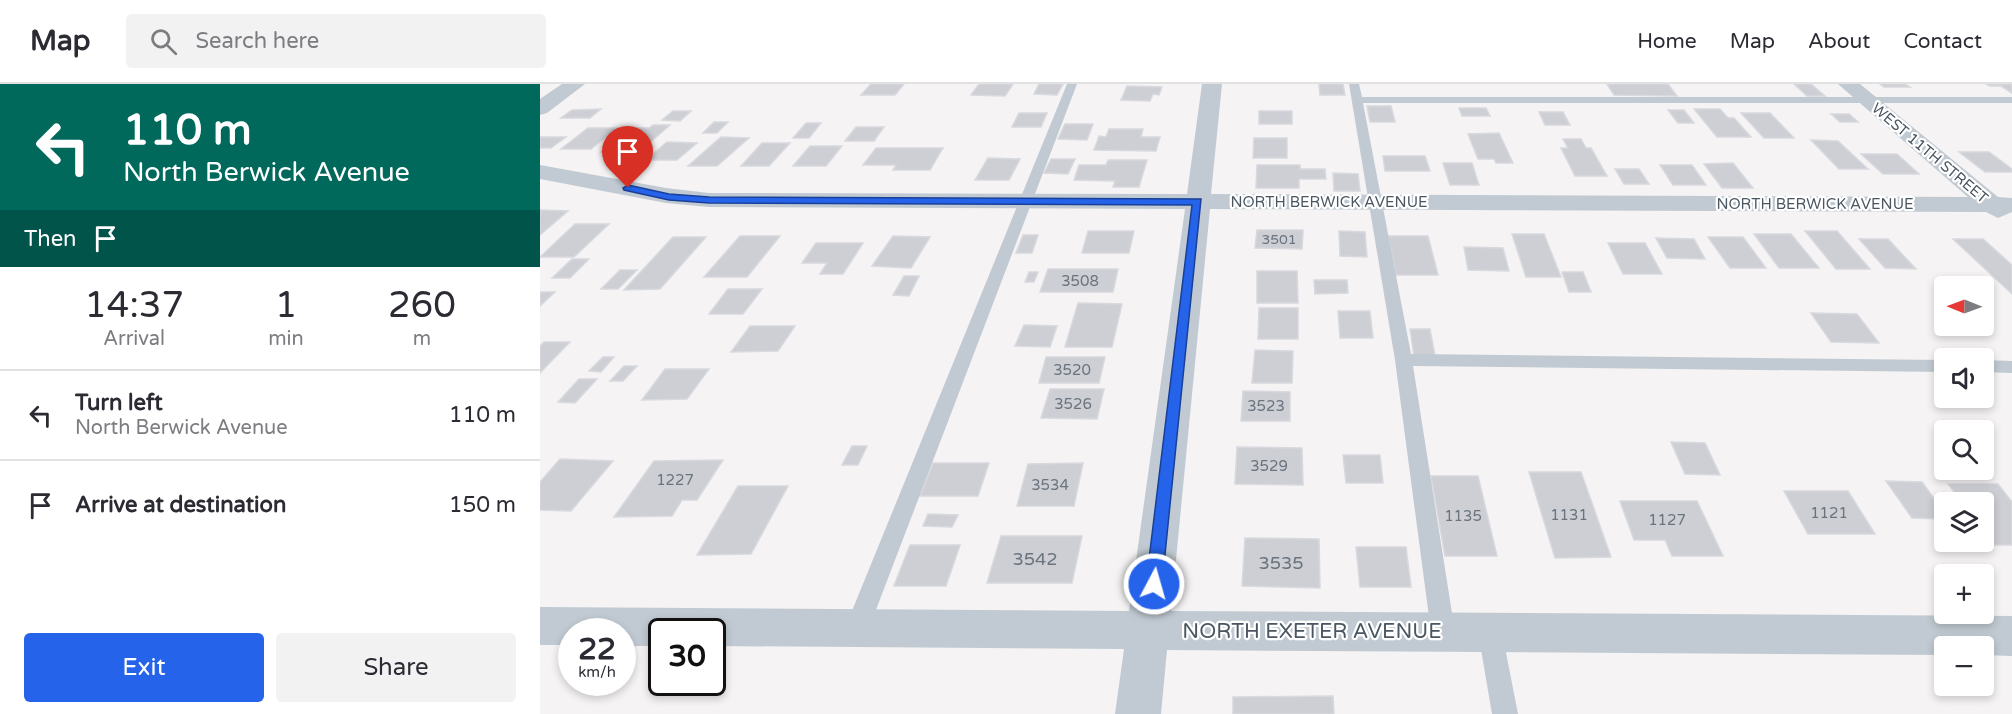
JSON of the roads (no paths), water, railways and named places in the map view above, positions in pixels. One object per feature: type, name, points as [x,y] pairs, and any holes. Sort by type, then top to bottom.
[{"type":"street","points":[[540,109],[575,84]]},
{"type":"street","points":[[1138,714],[1212,84]]},
{"type":"street","name":"WEST 11TH STREET","points":[[1848,84],[2002,205],[2012,221]]},
{"type":"street","name":"NORTH BERWICK AVENUE","points":[[540,172],[591,179],[647,194],[693,199],[2002,205]]},
{"type":"street","name":"NORTH EXETER AVENUE","points":[[540,626],[2012,636]]},
{"type":"lane","points":[[857,628],[1072,84]]},
{"type":"lane","points":[[1443,632],[1404,360],[1356,92],[2012,100]]},
{"type":"lane","points":[[1404,360],[1934,366]]},
{"type":"lane","points":[[1994,366],[2012,366]]},
{"type":"lane","points":[[1490,632],[1505,714]]}]
